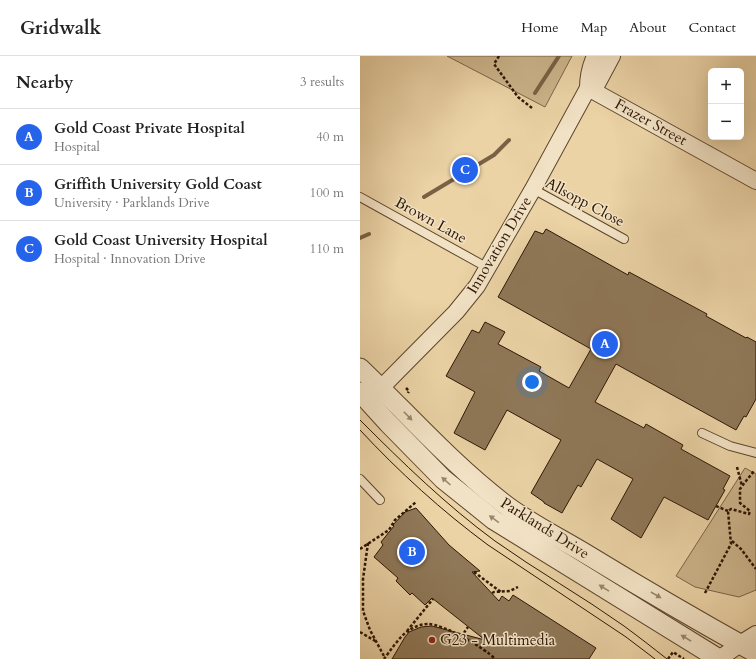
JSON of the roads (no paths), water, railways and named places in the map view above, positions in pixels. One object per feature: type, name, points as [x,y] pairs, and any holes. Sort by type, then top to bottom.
[{"type":"street","name":"Innovation Drive","points":[[370,394],[468,298],[488,268],[588,88],[588,76],[595,56]]},
{"type":"street","name":"Innovation Drive","points":[[588,88],[597,84],[612,56]]},
{"type":"street","name":"Frazer Street","points":[[588,88],[756,181]]},
{"type":"street","name":"Parklands Drive","points":[[360,368],[370,394],[443,479],[494,520],[719,659]]},
{"type":"street","name":"Parklands Drive","points":[[370,394],[432,440],[484,488],[505,504],[591,557],[756,653]]},
{"type":"street","points":[[719,659],[756,634]]},
{"type":"lane","name":"Allsopp Close","points":[[533,189],[624,239]]},
{"type":"lane","name":"Brown Lane","points":[[360,197],[488,268]]},
{"type":"lane","points":[[702,433],[730,446],[756,453]]},
{"type":"lane","points":[[360,479],[380,500]]},
{"type":"waterway","points":[[535,93],[559,56]]},
{"type":"waterway","points":[[424,197],[494,155],[509,140]]},
{"type":"waterway","points":[[360,238],[369,234]]},
{"type":"tram line","points":[[360,420],[392,452],[459,513],[511,552],[630,630],[667,659]]},
{"type":"tram line","points":[[360,430],[390,461],[454,519],[488,545],[626,637],[655,659]]},
{"type":"place","name":"Gold Coast University Hospital","points":[[465,170]]},
{"type":"place","name":"Gold Coast Private Hospital","points":[[605,344]]},
{"type":"place","name":"Griffith University Gold Coast","points":[[412,552]]},
{"type":"place","name":"G23 - Multimedia","points":[[432,640]]}]
